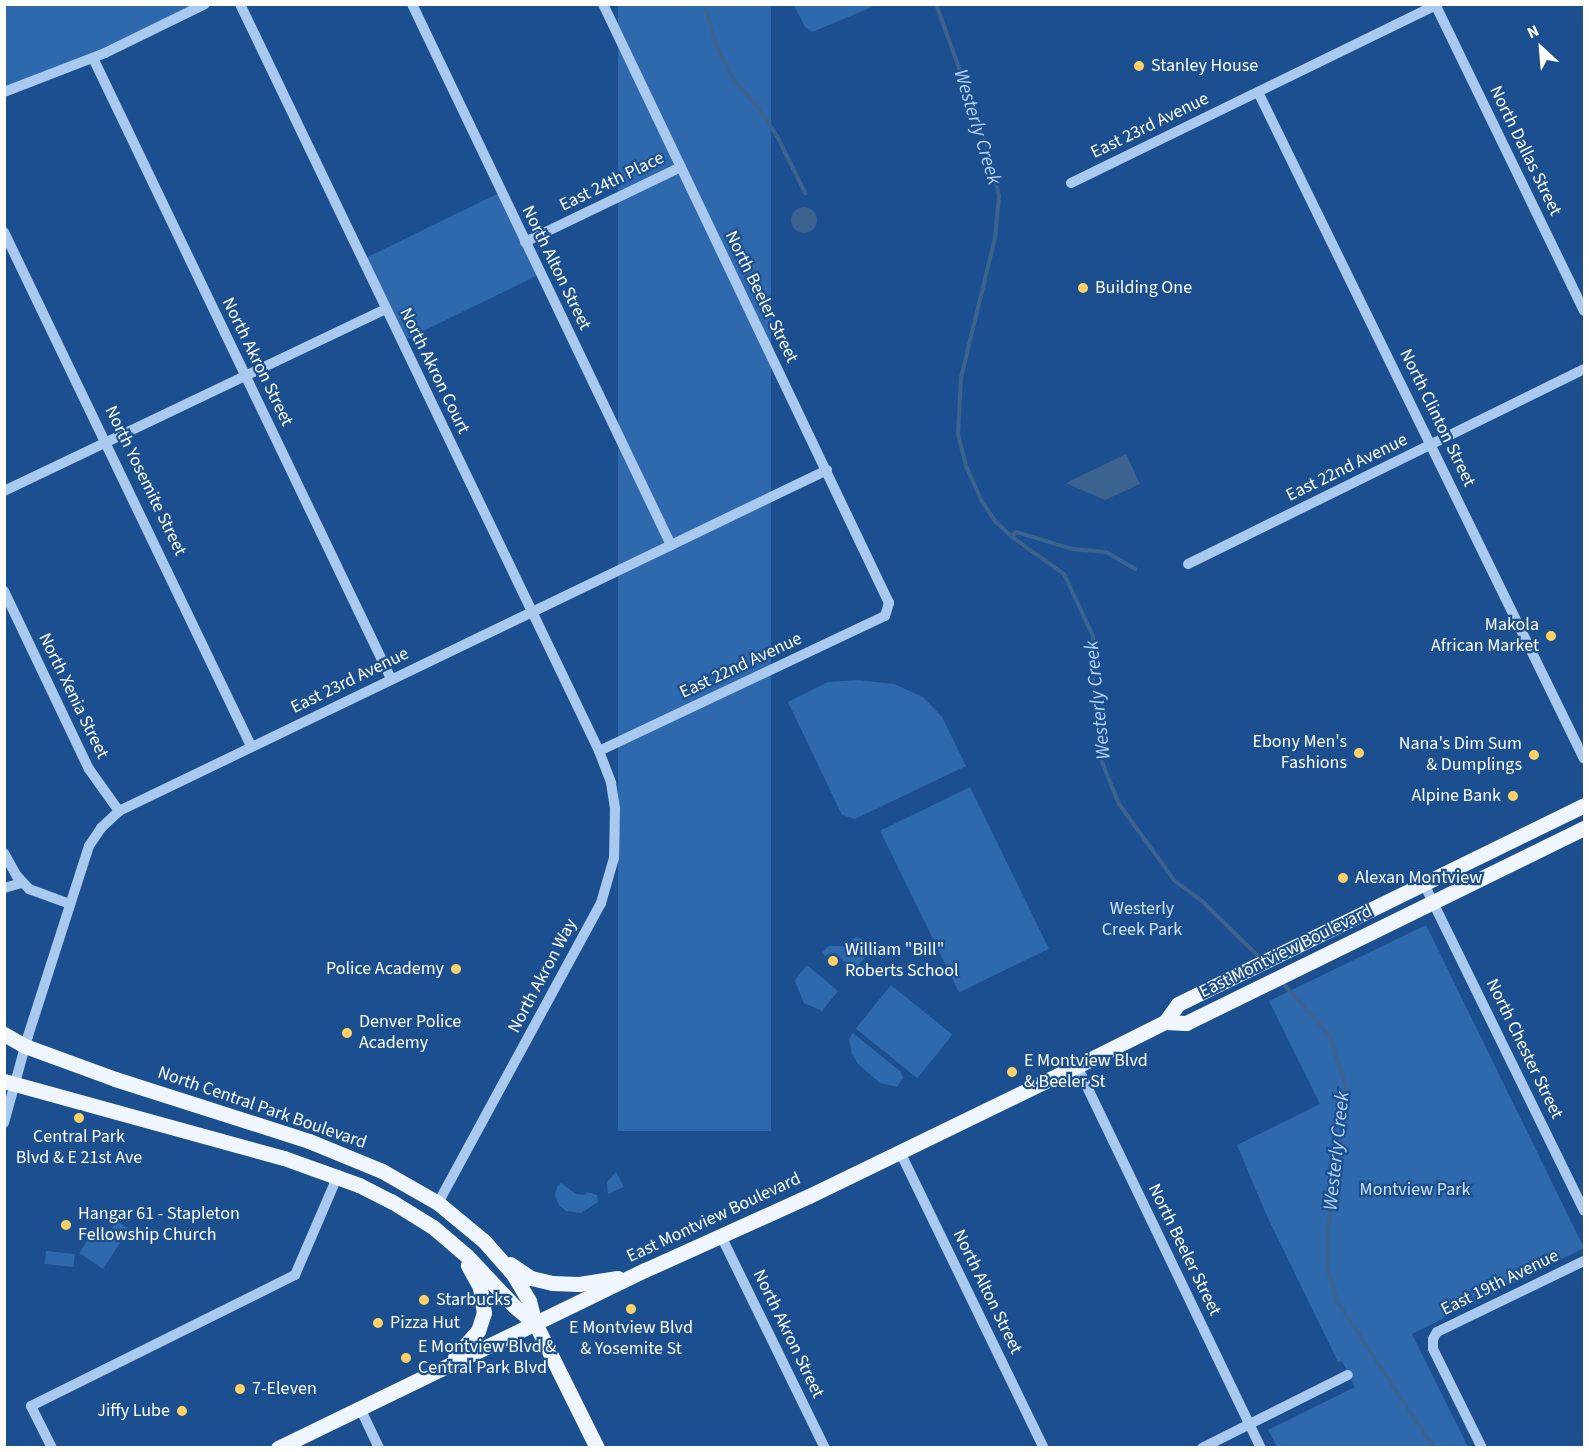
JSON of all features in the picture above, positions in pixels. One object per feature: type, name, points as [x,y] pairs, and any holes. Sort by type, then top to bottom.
[{"type":"main road","name":"East Montview Boulevard","points":[[278,1448],[632,1276],[900,1152],[1077,1066],[1165,1022],[1178,1004],[1584,805]]},
{"type":"main road","name":"East Montview Boulevard","points":[[1165,1022],[1186,1023],[1584,828]]},
{"type":"main road","name":"North Central Park Boulevard","points":[[4,1034],[25,1046],[115,1079],[309,1141],[382,1171],[438,1203],[498,1255],[529,1301],[535,1323]]},
{"type":"main road","points":[[10,1083],[239,1145],[338,1175],[391,1201],[450,1241],[515,1307],[535,1323],[597,1448]]},
{"type":"main road","points":[[444,1366],[473,1339],[484,1312],[483,1296],[477,1278],[450,1241]]},
{"type":"main road","points":[[498,1255],[522,1273],[541,1282],[579,1284],[632,1276]]},
{"type":"street","points":[[4,92],[93,58],[205,4]]},
{"type":"street","name":"North Akron Court","points":[[240,4],[599,751]]},
{"type":"street","name":"North Alton Street","points":[[412,4],[671,545]]},
{"type":"street","name":"North Beeler Street","points":[[603,4],[889,603]]},
{"type":"street","name":"East 23rd Avenue","points":[[1071,183],[1436,5]]},
{"type":"street","name":"North Dallas Street","points":[[1436,5],[1584,311]]},
{"type":"street","name":"North Akron Street","points":[[93,58],[391,679]]},
{"type":"street","name":"North Clinton Street","points":[[1258,92],[1584,759]]},
{"type":"street","name":"East 24th Place","points":[[525,242],[681,167]]},
{"type":"street","name":"North Yosemite Street","points":[[4,232],[251,746]]},
{"type":"street","points":[[4,491],[386,309]]},
{"type":"street","name":"East 22nd Avenue","points":[[1188,564],[1584,369]]},
{"type":"street","name":"East 23rd Avenue","points":[[4,1123],[10,1083],[25,1046],[89,846],[101,828],[119,811],[826,470]]},
{"type":"street","name":"North Xenia Street","points":[[4,591],[89,769],[119,811]]},
{"type":"street","name":"East 22nd Avenue","points":[[599,751],[885,616],[889,603]]},
{"type":"street","name":"North Akron Way","points":[[438,1203],[601,903],[609,883],[617,833],[611,783],[599,751]]},
{"type":"street","points":[[4,853],[22,883],[36,894],[70,904]]},
{"type":"street","points":[[4,888],[22,883]]},
{"type":"street","name":"North Chester Street","points":[[1424,884],[1584,1211]]},
{"type":"street","name":"North Beeler Street","points":[[1077,1066],[1262,1448]]},
{"type":"street","name":"North Alton Street","points":[[900,1152],[1044,1448]]},
{"type":"street","points":[[52,1448],[32,1406],[295,1275],[338,1175]]},
{"type":"street","name":"North Akron Street","points":[[721,1236],[825,1448]]},
{"type":"street","name":"East 19th Avenue","points":[[1482,1448],[1434,1349],[1433,1339],[1437,1332],[1584,1261]]},
{"type":"street","points":[[1202,1448],[1348,1375]]},
{"type":"street","points":[[360,1408],[380,1448]]},
{"type":"green space","points":[[5,5],[205,5],[5,92]]},
{"type":"green space","points":[[618,5],[771,5],[771,1131],[618,1131]]},
{"type":"green space","points":[[794,5],[877,5],[812,32],[805,27]]},
{"type":"green space","points":[[501,192],[541,274],[402,341],[363,260]]},
{"type":"green space","points":[[859,680],[894,684],[923,697],[942,717],[966,766],[855,819],[842,815],[788,702],[828,682]]},
{"type":"green space","points":[[970,787],[1049,949],[959,993],[880,831]]},
{"type":"green space","name":"Montview Park","points":[[1426,925],[1584,1248],[1412,1334],[1468,1447],[1277,1447],[1268,1430],[1355,1387],[1342,1361],[1338,1362],[1266,1214],[1237,1145],[1320,1104],[1269,1001]]},
{"type":"green space","points":[[856,937],[862,939],[870,952],[855,969],[849,968],[841,958],[836,965],[822,953],[828,946],[844,946]]},
{"type":"green space","points":[[807,965],[838,991],[822,1011],[804,1003],[796,984],[795,980]]},
{"type":"green space","points":[[891,985],[952,1035],[917,1078],[856,1029]]},
{"type":"green space","points":[[853,1033],[901,1072],[903,1078],[897,1087],[880,1083],[858,1064],[852,1054],[849,1039]]},
{"type":"green space","points":[[616,1172],[624,1187],[608,1194],[607,1182]]},
{"type":"green space","points":[[561,1183],[576,1194],[585,1195],[587,1192],[597,1195],[598,1202],[581,1213],[566,1211],[559,1205],[555,1195]]},
{"type":"green space","points":[[117,1221],[129,1229],[103,1269],[79,1253],[92,1234],[103,1241]]},
{"type":"green space","points":[[46,1251],[75,1254],[73,1267],[45,1264]]},
{"type":"shaded area","points":[[804,207],[813,211],[817,220],[813,229],[804,233],[795,229],[791,220],[795,211]]},
{"type":"shaded area","points":[[1126,454],[1140,484],[1105,500],[1066,483]]},
{"type":"waterway","points":[[704,4],[717,47],[733,78],[760,110],[777,136],[805,193]]},
{"type":"waterway","name":"Westerly Creek","points":[[936,4],[989,151],[999,196],[995,238],[961,377],[958,434],[966,466],[981,500],[996,522],[1012,537],[1064,574],[1093,636],[1093,688],[1100,757],[1119,804],[1174,880],[1202,901],[1261,959]]},
{"type":"waterway","points":[[1012,537],[1016,532],[1072,549],[1106,552],[1135,569]]},
{"type":"waterway","name":"Westerly Creek","points":[[1280,980],[1330,1036],[1347,1091],[1328,1229],[1328,1269],[1337,1301],[1434,1448]]},
{"type":"place","name":"Stanley House","points":[[1139,66]]},
{"type":"place","name":"Building One","points":[[1083,288]]},
{"type":"place","name":"Makola African Market","points":[[1551,636]]},
{"type":"place","name":"Ebony Men's Fashions","points":[[1359,753]]},
{"type":"place","name":"Nana's Dim Sum & Dumplings","points":[[1534,755]]},
{"type":"place","name":"Alpine Bank","points":[[1513,796]]},
{"type":"place","name":"Alexan Montview","points":[[1343,878]]},
{"type":"place","name":"William \"Bill\" Roberts School","points":[[833,961]]},
{"type":"place","name":"Police Academy","points":[[456,969]]},
{"type":"place","name":"Denver Police Academy","points":[[347,1033]]},
{"type":"place","name":"E Montview Blvd & Beeler St","points":[[1012,1072]]},
{"type":"place","name":"Central Park Blvd & E 21st Ave","points":[[79,1118]]},
{"type":"place","name":"Hangar 61 - Stapleton Fellowship Church","points":[[66,1225]]},
{"type":"place","name":"Starbucks","points":[[424,1300]]},
{"type":"place","name":"E Montview Blvd & Yosemite St","points":[[631,1309]]},
{"type":"place","name":"Pizza Hut","points":[[378,1323]]},
{"type":"place","name":"E Montview Blvd & Central Park Blvd","points":[[406,1358]]},
{"type":"place","name":"7-Eleven","points":[[240,1389]]},
{"type":"place","name":"Jiffy Lube","points":[[182,1411]]},
{"type":"park label","name":"Westerly Creek Park","points":[[1142,920]]}]
